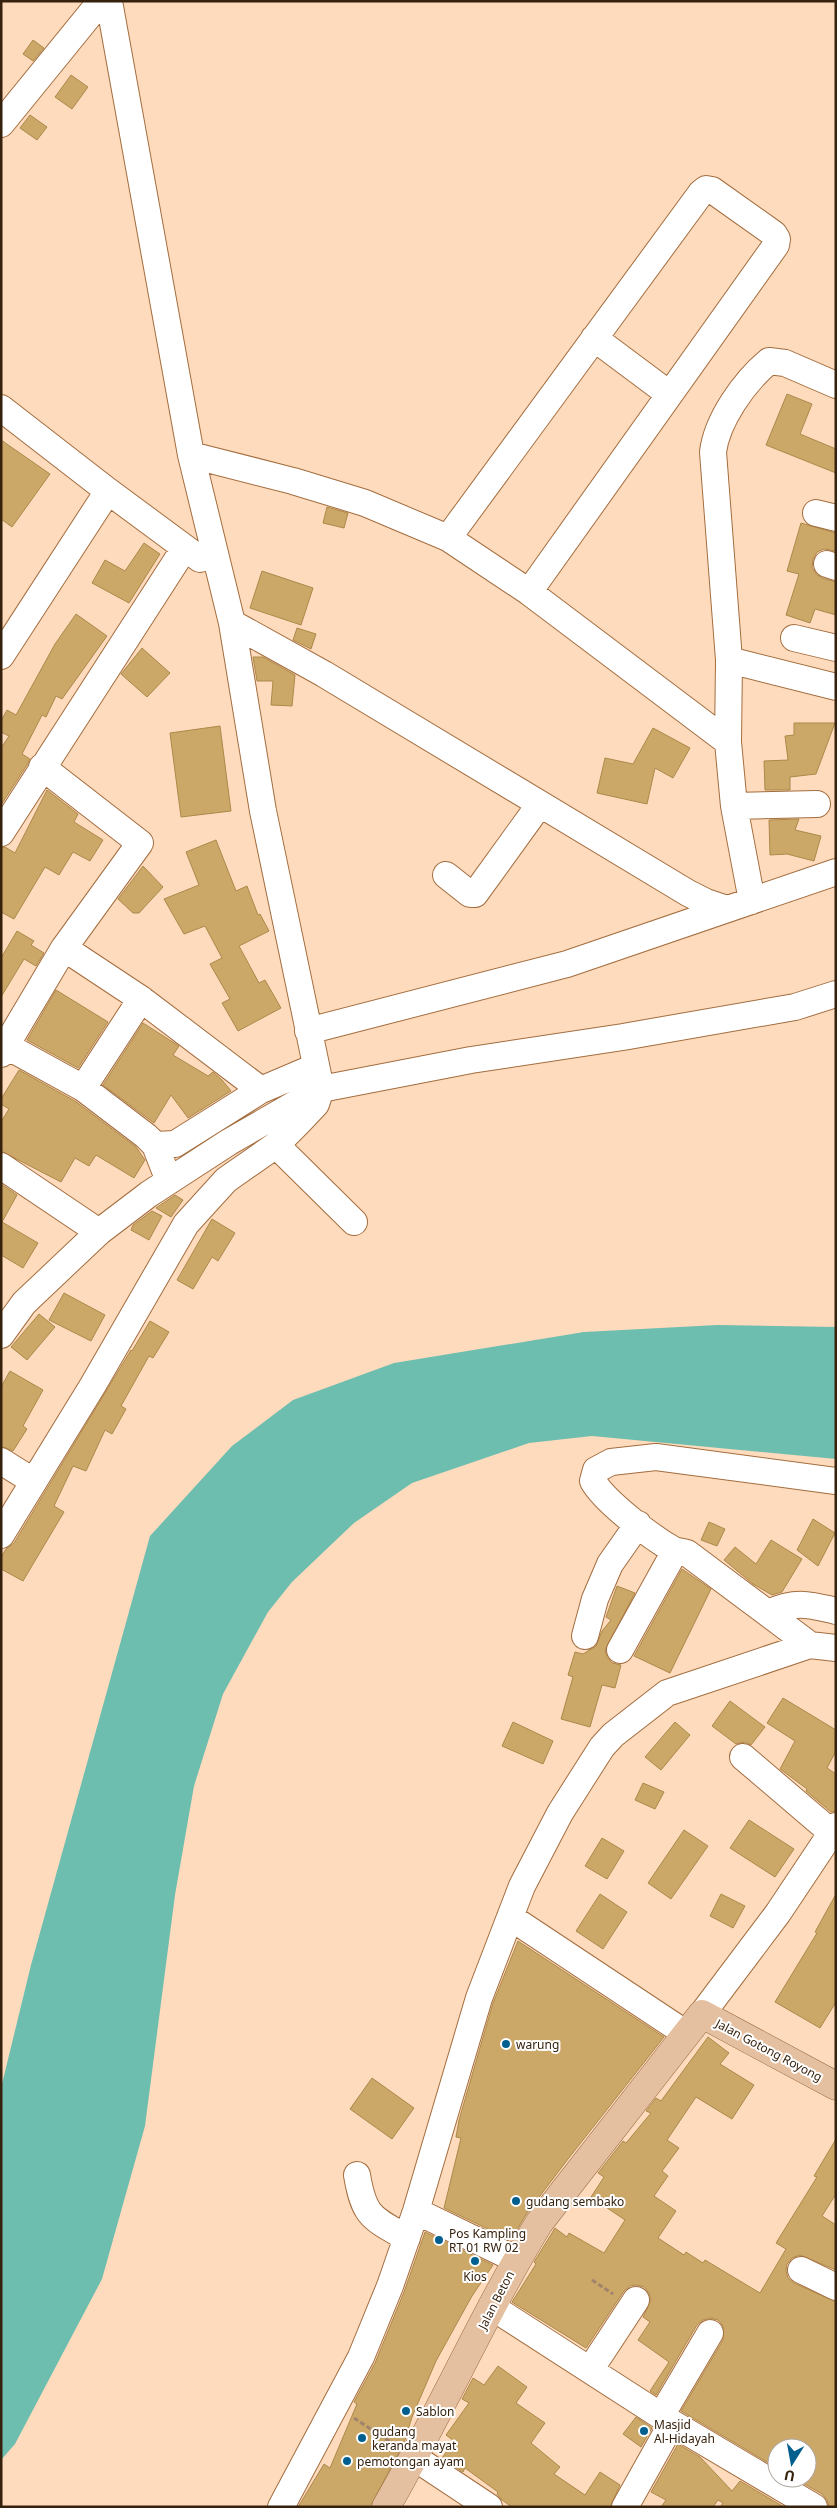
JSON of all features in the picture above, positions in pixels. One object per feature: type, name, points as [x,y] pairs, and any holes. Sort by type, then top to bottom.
[{"type":"main road","name":"Jalan Gotong Royong","points":[[694,2024],[836,2086]]},
{"type":"main road","name":"Jalan Beton","points":[[386,2507],[415,2458],[492,2307],[539,2223],[694,2024]]},
{"type":"street","points":[[1,124],[101,1]]},
{"type":"street","points":[[1,1534],[93,1385],[186,1224],[226,1180],[276,1145],[316,1104],[318,1078],[263,811],[232,622],[191,456],[109,1]]},
{"type":"street","points":[[448,538],[706,189],[712,190],[774,234],[777,239],[776,245],[529,592]]},
{"type":"street","points":[[594,338],[669,394]]},
{"type":"street","points":[[752,901],[734,806],[728,742],[729,660],[713,452],[715,435],[723,418],[769,361],[785,363],[836,385]]},
{"type":"street","points":[[1,408],[184,549],[220,572]]},
{"type":"street","points":[[191,456],[293,481],[365,503],[448,538],[529,592],[728,742]]},
{"type":"street","points":[[1,656],[108,492]]},
{"type":"street","points":[[1,833],[184,549]]},
{"type":"street","points":[[232,622],[324,674],[688,893],[727,909]]},
{"type":"street","points":[[794,638],[836,648]]},
{"type":"street","points":[[729,660],[836,688]]},
{"type":"street","points":[[42,767],[140,843],[64,948],[3,1048],[82,1088],[155,1145],[169,1181]]},
{"type":"street","points":[[446,875],[470,894],[474,894],[540,804]]},
{"type":"street","points":[[734,806],[817,804]]},
{"type":"street","points":[[308,1031],[567,964],[836,872]]},
{"type":"street","points":[[64,948],[141,999],[261,1090]]},
{"type":"street","points":[[155,1145],[175,1144],[261,1090],[318,1078],[471,1060],[623,1037],[795,1007],[836,994]]},
{"type":"street","points":[[82,1088],[141,999]]},
{"type":"street","points":[[1,1335],[24,1304],[99,1232],[318,1078]]},
{"type":"street","points":[[276,1145],[354,1222]]},
{"type":"street","points":[[1,1166],[99,1232]]},
{"type":"street","points":[[810,1645],[687,1553],[674,1551],[638,1524],[599,1491],[593,1480],[596,1470],[611,1462],[656,1457],[836,1482]]},
{"type":"street","points":[[1,1461],[33,1481]]},
{"type":"street","points":[[585,1636],[595,1600],[610,1564],[638,1524]]},
{"type":"street","points":[[620,1650],[674,1551]]},
{"type":"street","points":[[768,1613],[789,1604],[818,1606],[836,1611]]},
{"type":"street","points":[[281,2507],[361,2357],[416,2211],[479,1998],[530,1869],[560,1813],[602,1746],[667,1692],[810,1645],[836,1648]]},
{"type":"street","points":[[510,1917],[694,2024],[778,1913],[834,1829],[743,1756]]},
{"type":"street","points":[[357,2176],[365,2210],[373,2218],[407,2238]]},
{"type":"street","points":[[416,2211],[517,2260]]},
{"type":"street","points":[[801,2270],[836,2288]]},
{"type":"street","points":[[590,2370],[636,2300]]},
{"type":"street","points":[[492,2307],[666,2420],[814,2507]]},
{"type":"street","points":[[624,2507],[710,2333]]},
{"type":"street","points":[[415,2458],[489,2507]]},
{"type":"path","points":[[336,2406],[415,2458]]},
{"type":"water","points":[[717,1325],[836,1327],[836,1459],[592,1436],[529,1443],[412,1483],[354,1523],[292,1582],[268,1612],[223,1694],[194,1786],[175,1895],[145,2126],[102,2279],[15,2444],[1,2460],[1,2088],[31,1965],[150,1536],[232,1446],[293,1400],[394,1363],[584,1332]]},
{"type":"building","points":[[33,40],[44,48],[33,61],[23,54]]},
{"type":"building","points":[[71,75],[88,87],[72,109],[55,97]]},
{"type":"building","points":[[30,115],[47,127],[37,140],[20,128]]},
{"type":"building","points":[[787,394],[812,404],[800,434],[836,449],[836,473],[766,445]]},
{"type":"building","points":[[1,440],[50,474],[12,527],[1,519]]},
{"type":"building","points":[[327,507],[348,513],[344,528],[323,523]]},
{"type":"building","points":[[801,523],[836,533],[836,551],[824,549],[817,552],[813,559],[812,567],[816,574],[822,578],[836,582],[836,615],[815,609],[810,623],[786,615],[799,574],[787,571]]},
{"type":"building","points":[[144,543],[160,554],[129,603],[92,583],[105,560],[125,571]]},
{"type":"building","points":[[262,571],[313,588],[301,625],[250,608]]},
{"type":"building","points":[[76,614],[107,636],[62,699],[56,696],[46,717],[42,715],[22,754],[30,759],[1,805],[1,748],[9,736],[1,732],[1,721],[7,710],[16,715],[55,644]]},
{"type":"building","points":[[297,628],[316,634],[311,649],[293,640]]},
{"type":"building","points":[[142,648],[170,673],[147,697],[121,674]]},
{"type":"building","points":[[253,657],[263,657],[295,675],[292,706],[271,705],[273,681],[257,681]]},
{"type":"building","points":[[794,723],[835,723],[816,774],[790,777],[790,790],[765,790],[764,761],[788,760],[785,736],[794,735]]},
{"type":"building","points":[[220,726],[231,811],[181,817],[170,733]]},
{"type":"building","points":[[653,728],[690,748],[673,778],[655,768],[647,804],[597,793],[605,758],[633,764]]},
{"type":"building","points":[[47,790],[78,814],[74,822],[103,840],[90,861],[73,852],[59,875],[45,867],[14,919],[1,912],[1,848],[5,847],[15,853]]},
{"type":"building","points":[[799,819],[795,830],[821,836],[814,861],[787,854],[770,855],[769,820]]},
{"type":"building","points":[[216,840],[236,891],[247,886],[258,915],[260,914],[269,931],[239,946],[259,983],[265,980],[281,1008],[238,1031],[222,1003],[230,999],[210,964],[222,958],[205,926],[184,934],[164,899],[199,885],[186,852]]},
{"type":"building","points":[[143,866],[163,887],[139,913],[133,913],[118,899]]},
{"type":"building","points":[[17,931],[34,941],[31,945],[44,953],[36,966],[24,959],[1,997],[1,958]]},
{"type":"building","points":[[56,990],[108,1022],[78,1068],[27,1040]]},
{"type":"building","points":[[143,1023],[179,1046],[173,1055],[208,1076],[213,1072],[231,1091],[188,1118],[171,1095],[154,1123],[103,1085]]},
{"type":"building","points":[[19,1070],[75,1101],[136,1147],[145,1160],[134,1178],[96,1155],[89,1166],[75,1158],[61,1182],[1,1151],[1,1122],[9,1109],[1,1104],[1,1099]]},
{"type":"building","points":[[1,1184],[17,1195],[2,1222],[38,1243],[23,1268],[1,1255]]},
{"type":"building","points":[[175,1195],[183,1200],[171,1217],[156,1208]]},
{"type":"building","points":[[152,1211],[162,1216],[149,1240],[131,1230],[133,1225]]},
{"type":"building","points":[[212,1219],[235,1233],[218,1261],[212,1257],[193,1289],[177,1280]]},
{"type":"building","points":[[64,1293],[105,1315],[91,1341],[49,1320]]},
{"type":"building","points":[[39,1314],[55,1327],[27,1360],[11,1347]]},
{"type":"building","points":[[150,1321],[169,1332],[153,1358],[149,1356],[121,1406],[126,1409],[112,1434],[105,1430],[86,1471],[73,1466],[54,1506],[64,1512],[23,1581],[1,1569],[1,1557],[6,1549],[14,1543]]},
{"type":"building","points":[[10,1371],[43,1390],[23,1426],[27,1429],[13,1451],[1,1446],[1,1387]]},
{"type":"building","points":[[813,1519],[835,1533],[818,1566],[797,1550]]},
{"type":"building","points":[[709,1522],[725,1529],[717,1546],[701,1540]]},
{"type":"building","points":[[771,1540],[802,1559],[782,1592],[772,1595],[753,1584],[724,1560],[735,1547],[756,1564]]},
{"type":"building","points":[[682,1569],[711,1589],[670,1673],[634,1656]]},
{"type":"building","points":[[617,1586],[635,1593],[605,1650],[607,1657],[612,1663],[621,1665],[615,1688],[602,1685],[590,1727],[561,1719],[573,1677],[568,1675],[575,1652],[583,1654],[596,1646],[602,1631],[611,1620],[606,1617]]},
{"type":"building","points":[[783,1698],[836,1730],[836,1751],[827,1768],[836,1774],[836,1811],[831,1812],[806,1791],[807,1789],[780,1769],[795,1741],[767,1723]]},
{"type":"building","points":[[730,1701],[765,1727],[751,1745],[745,1742],[736,1744],[712,1726]]},
{"type":"building","points":[[513,1722],[553,1741],[543,1764],[502,1746]]},
{"type":"building","points":[[675,1722],[690,1735],[661,1770],[645,1757]]},
{"type":"building","points":[[643,1783],[664,1792],[655,1809],[635,1800]]},
{"type":"building","points":[[749,1820],[794,1849],[775,1877],[730,1848]]},
{"type":"building","points":[[684,1830],[708,1846],[671,1899],[648,1883]]},
{"type":"building","points":[[602,1838],[624,1851],[607,1879],[585,1866]]},
{"type":"building","points":[[600,1894],[627,1912],[603,1949],[576,1931]]},
{"type":"building","points":[[721,1894],[745,1906],[733,1928],[710,1916]]},
{"type":"building","points":[[836,1894],[836,2002],[820,2028],[775,2002],[817,1933],[815,1932]]},
{"type":"building","points":[[518,1941],[664,2037],[527,2213],[511,2240],[444,2208],[461,2138],[456,2137],[459,2120],[493,2003]]},
{"type":"building","points":[[708,2037],[729,2053],[720,2064],[754,2085],[732,2119],[696,2097],[667,2140],[679,2148],[662,2171],[668,2176],[654,2196],[676,2211],[658,2238],[684,2255],[686,2252],[703,2263],[705,2260],[760,2293],[786,2249],[776,2243],[817,2177],[814,2176],[836,2139],[836,2194],[822,2216],[836,2225],[836,2270],[800,2255],[792,2258],[787,2264],[786,2271],[788,2278],[794,2283],[836,2302],[836,2507],[829,2507],[827,2500],[822,2494],[812,2488],[817,2488],[817,2438],[767,2438],[767,2462],[681,2411],[723,2340],[723,2326],[718,2320],[710,2318],[703,2320],[697,2325],[656,2395],[650,2391],[669,2362],[638,2340],[650,2322],[643,2317],[651,2300],[649,2293],[644,2287],[630,2286],[624,2291],[586,2348],[512,2302],[536,2264],[534,2262],[555,2228],[567,2237],[569,2233],[604,2253],[625,2220],[591,2197],[604,2177],[598,2173],[623,2141],[626,2143],[651,2113],[646,2111],[656,2098],[661,2101]]},
{"type":"building","points":[[372,2078],[414,2108],[392,2139],[350,2109]]},
{"type":"building","points":[[425,2232],[493,2265],[472,2296],[436,2361],[412,2417],[404,2443],[370,2507],[298,2507],[324,2464],[330,2468],[357,2404],[354,2402],[375,2363],[404,2292]]},
{"type":"building","points":[[498,2366],[527,2387],[516,2403],[545,2423],[531,2443],[560,2467],[554,2474],[585,2495],[600,2472],[620,2485],[610,2507],[512,2507],[502,2500],[497,2494],[498,2492],[465,2468],[463,2472],[442,2458],[454,2441],[446,2435],[469,2403],[462,2399],[473,2378],[484,2385]]},
{"type":"building","points":[[636,2417],[652,2428],[641,2447],[623,2434]]},
{"type":"building","points":[[678,2444],[700,2457],[732,2491],[740,2481],[784,2507],[720,2507],[723,2503],[718,2500],[713,2507],[661,2507],[666,2500],[651,2492]]},
{"type":"place","name":"warung","points":[[506,2044]]},
{"type":"place","name":"gudang sembako","points":[[516,2201]]},
{"type":"place","name":"Pos Kampling RT 01 RW 02","points":[[439,2240]]},
{"type":"place","name":"Kios","points":[[475,2261]]},
{"type":"place","name":"Sablon","points":[[406,2411]]},
{"type":"place","name":"Masjid Al-Hidayah","points":[[644,2431]]},
{"type":"place","name":"gudang keranda mayat","points":[[362,2438]]},
{"type":"place","name":"pemotongan ayam","points":[[347,2461]]}]
